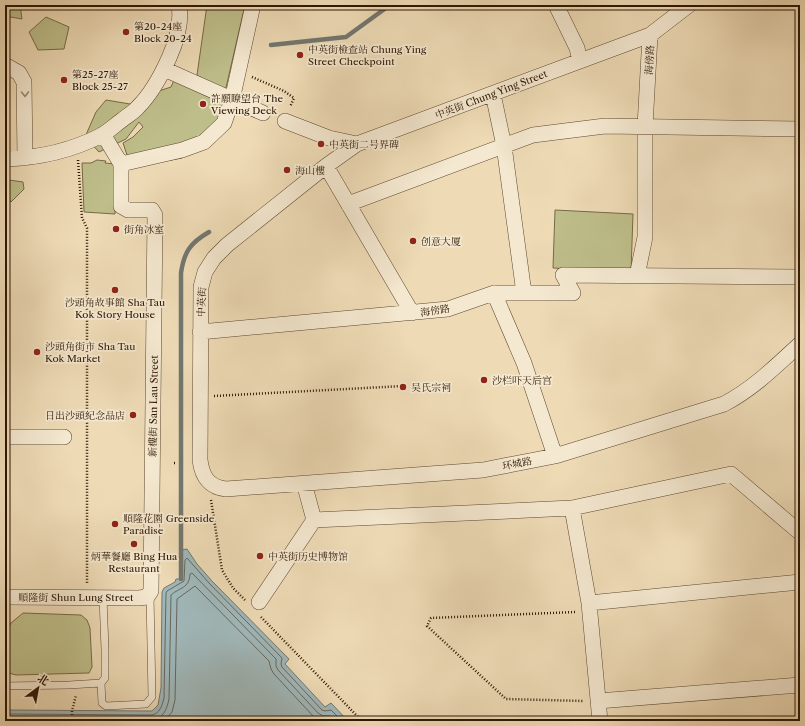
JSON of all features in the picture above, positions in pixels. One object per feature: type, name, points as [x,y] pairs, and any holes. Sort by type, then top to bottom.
[{"type":"street","points":[[5,159],[25,158],[78,146],[103,134],[138,108],[153,89],[172,52],[178,29],[180,10],[179,5]]},
{"type":"street","points":[[103,134],[121,164],[182,150],[204,142],[224,123],[232,100],[253,5]]},
{"type":"street","points":[[556,5],[577,48],[580,61]]},
{"type":"street","name":"中英街 Chung Ying Street","points":[[356,144],[650,35],[689,5]]},
{"type":"street","name":"海傍路","points":[[637,276],[645,237],[645,127],[650,35]]},
{"type":"street","points":[[5,65],[19,73],[24,82],[25,158]]},
{"type":"street","points":[[164,69],[232,100],[263,112]]},
{"type":"street","points":[[493,94],[504,146],[524,293]]},
{"type":"street","points":[[285,121],[329,138],[356,144]]},
{"type":"street","points":[[348,204],[533,135],[605,126],[800,130]]},
{"type":"street","name":"中英街","points":[[208,482],[201,469],[200,460],[201,287],[205,272],[214,258],[241,234],[356,144]]},
{"type":"street","name":"新樓街 San Lau Street","points":[[121,164],[121,206],[128,210],[152,210],[155,215],[151,591],[148,595]]},
{"type":"street","points":[[326,166],[412,313]]},
{"type":"street","name":"海傍路","points":[[200,332],[448,309],[494,293],[573,293],[563,274],[800,278]]},
{"type":"street","points":[[494,293],[524,363],[555,456]]},
{"type":"street","name":"环城路","points":[[208,482],[214,486],[226,489],[483,470],[555,456],[724,404],[753,386],[800,344]]},
{"type":"street","points":[[5,437],[64,437]]},
{"type":"street","points":[[314,520],[572,508],[731,474],[798,531],[800,531]]},
{"type":"street","points":[[259,602],[314,520],[304,483]]},
{"type":"street","points":[[572,508],[589,607],[600,721]]},
{"type":"street","points":[[589,607],[800,582]]},
{"type":"street","name":"順隆街 Shun Lung Street","points":[[5,597],[103,598],[148,595]]},
{"type":"street","points":[[598,701],[800,685]]},
{"type":"lane","points":[[103,598],[106,649],[105,678],[102,683],[102,703],[106,706],[146,704],[152,697],[148,595]]},
{"type":"lane","points":[[5,686],[79,685],[102,683]]},
{"type":"path","points":[[238,72],[270,85],[294,98],[285,121]]},
{"type":"path","points":[[78,146],[82,218],[88,228],[87,598]]},
{"type":"path","points":[[200,400],[208,397],[403,386]]},
{"type":"path","points":[[589,607],[431,618],[427,626],[506,699],[598,701]]},
{"type":"path","points":[[72,721],[72,711],[79,685]]},
{"type":"green space","points":[[5,5],[20,5],[22,19],[5,16]]},
{"type":"green space","points":[[207,5],[245,5],[225,92],[197,75]]},
{"type":"green space","points":[[46,17],[69,27],[64,49],[38,50],[29,32]]},
{"type":"green space","points":[[174,80],[226,105],[219,119],[205,135],[197,138],[182,158],[143,165],[127,155],[123,143],[133,137],[143,127],[139,122],[126,139],[99,152],[85,137],[96,112],[106,100],[130,104],[137,98],[171,87]]},
{"type":"green space","points":[[97,160],[115,164],[115,214],[84,212],[82,163],[91,163]]},
{"type":"green space","points":[[9,180],[23,182],[24,189],[11,202],[5,191]]},
{"type":"green space","points":[[555,210],[633,214],[631,272],[553,268]]},
{"type":"green space","points":[[23,613],[81,615],[87,620],[90,628],[92,667],[89,673],[16,675],[5,672],[6,632],[11,623]]},
{"type":"water","points":[[187,549],[197,564],[212,581],[289,659],[285,664],[325,707],[331,703],[348,721],[5,721],[5,710],[152,711],[158,705],[161,688],[162,592],[164,588],[175,582],[176,579],[181,579],[181,550]]},
{"type":"waterway","points":[[271,45],[346,37],[390,5]]},
{"type":"waterway","points":[[181,579],[181,273],[184,259],[189,249],[197,240],[209,232]]},
{"type":"place","name":"第20-24座 Block 20-24","points":[[126,32]]},
{"type":"place","name":"中英街檢查站 Chung Ying Street Checkpoint","points":[[300,55]]},
{"type":"place","name":"第25-27座 Block 25-27","points":[[64,80]]},
{"type":"place","name":"許願瞭望台 The Viewing Deck","points":[[203,104]]},
{"type":"place","name":"中英街二号界碑","points":[[321,144]]},
{"type":"place","name":"海山樓","points":[[287,170]]},
{"type":"place","name":"街角冰室","points":[[116,229]]},
{"type":"place","name":"创意大厦","points":[[413,241]]},
{"type":"place","name":"沙頭角故事館 Sha Tau Kok Story House","points":[[115,290]]},
{"type":"place","name":"沙頭角街市 Sha Tau Kok Market","points":[[37,352]]},
{"type":"place","name":"沙栏吓天后宫","points":[[484,380]]},
{"type":"place","name":"吴氏宗祠","points":[[403,387]]},
{"type":"place","name":"日出沙頭紀念品店","points":[[133,415]]},
{"type":"place","name":"順隆花園 Greenside Paradise","points":[[115,524]]},
{"type":"place","name":"炳華餐廳 Bing Hua Restaurant","points":[[134,544]]},
{"type":"place","name":"中英街历史博物馆","points":[[260,556]]}]
